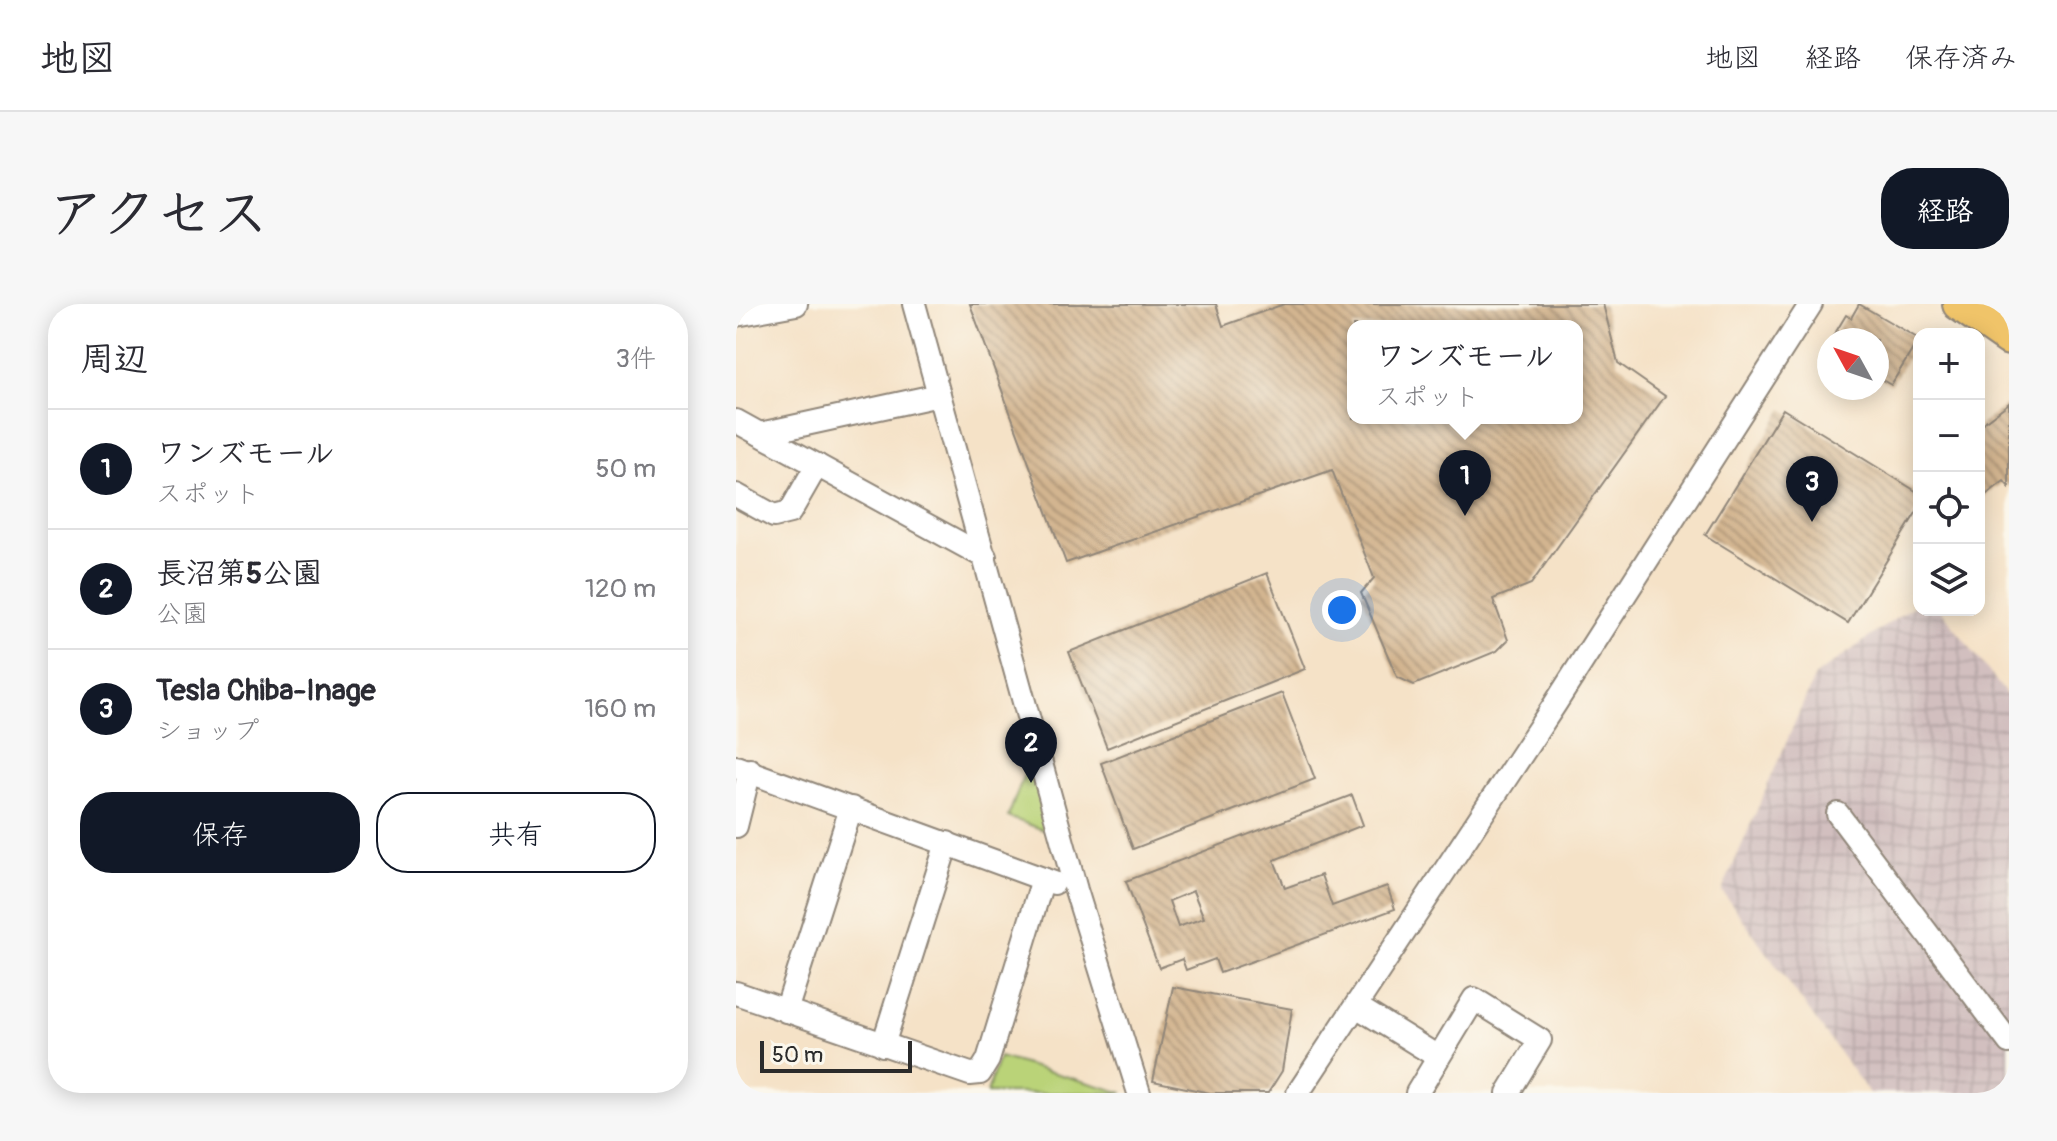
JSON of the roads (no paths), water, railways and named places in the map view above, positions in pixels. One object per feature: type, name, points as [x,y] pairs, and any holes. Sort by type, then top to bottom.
[{"type":"highway","points":[[1959,304],[2009,339]]},
{"type":"street","points":[[736,315],[796,304]]},
{"type":"street","points":[[914,304],[1076,890],[1139,1093]]},
{"type":"street","points":[[1298,1093],[1555,704],[1811,304]]},
{"type":"street","points":[[760,434],[939,395]]},
{"type":"street","points":[[736,421],[985,557]]},
{"type":"street","points":[[736,495],[774,516],[790,512],[817,465]]},
{"type":"street","points":[[736,826],[743,768],[1076,890]]},
{"type":"street","points":[[786,1011],[851,808]]},
{"type":"street","points":[[1838,814],[2009,1042]]},
{"type":"street","points":[[883,1045],[947,843]]},
{"type":"street","points":[[736,993],[970,1074],[980,1073],[988,1060],[1043,879]]},
{"type":"street","points":[[1417,1093],[1474,999],[1540,1040],[1508,1093]]},
{"type":"street","points":[[1356,1006],[1438,1057]]},
{"type":"place","name":"ワンズモール","points":[[1465,516]]},
{"type":"place","name":"Tesla Chiba-Inage","points":[[1812,522]]},
{"type":"place","name":"長沼第5公園","points":[[1031,783]]}]
